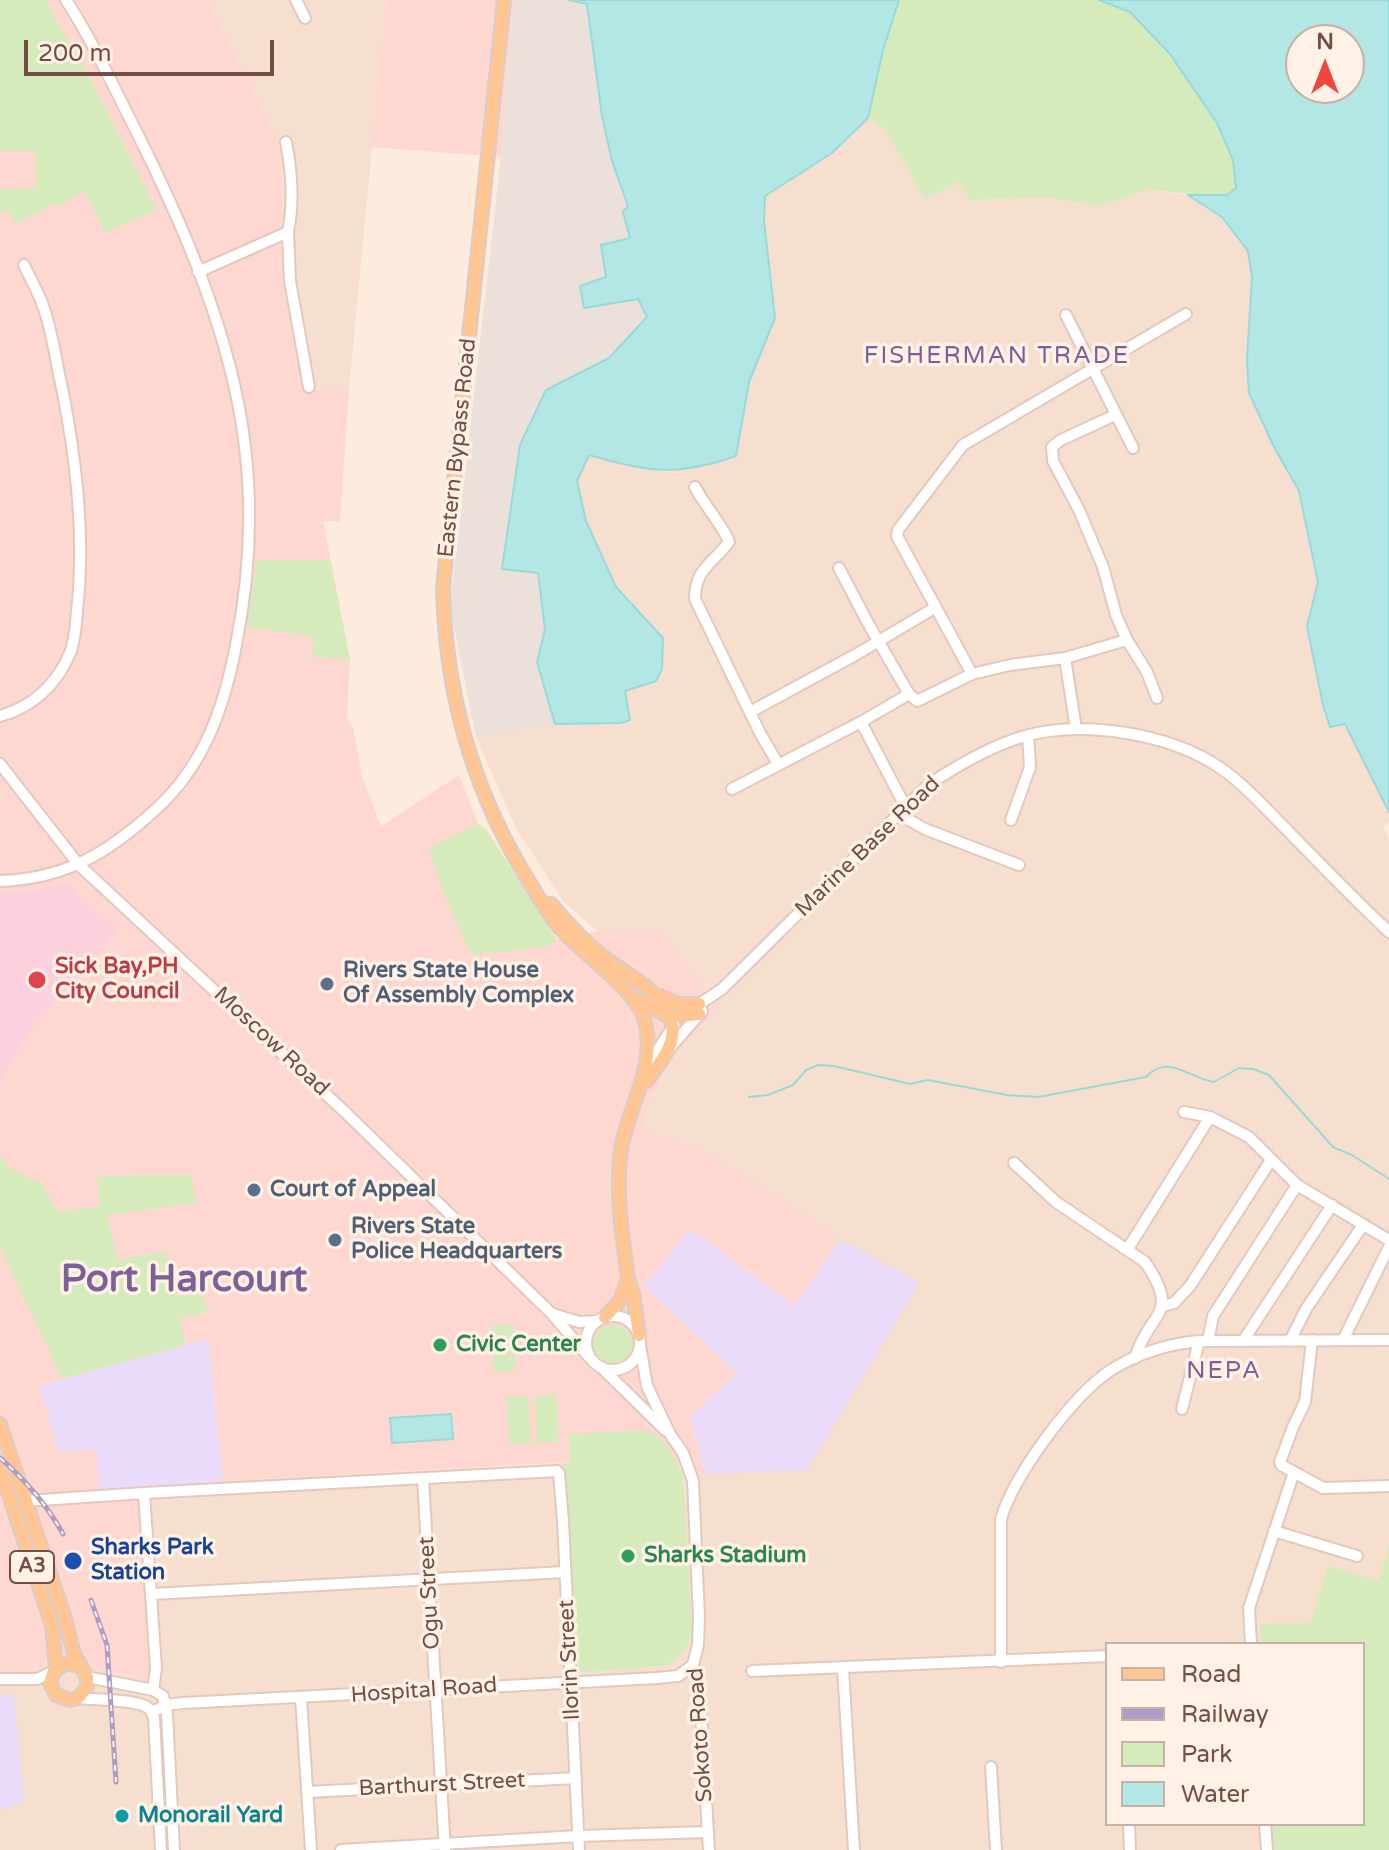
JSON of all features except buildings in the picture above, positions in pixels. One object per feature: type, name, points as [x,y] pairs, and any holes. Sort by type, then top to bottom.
[{"type":"main road","name":"Eastern Bypass Road","points":[[504,0],[443,587],[444,623],[454,698],[474,771],[502,837],[548,913],[573,943],[632,996],[646,1026],[646,1069]]},
{"type":"main road","name":"Eastern Bypass Road","points":[[529,880],[596,951],[657,995],[671,1022]]},
{"type":"main road","points":[[657,995],[699,1009]]},
{"type":"main road","points":[[632,996],[671,1022]]},
{"type":"main road","points":[[671,1022],[699,1009]]},
{"type":"main road","points":[[636,1098],[666,1053],[671,1022]]},
{"type":"main road","points":[[640,1340],[619,1210],[620,1159],[629,1114],[646,1069]]},
{"type":"main road","points":[[601,1319],[620,1301],[628,1279]]},
{"type":"main road","name":"A3","points":[[0,1424],[83,1672]]},
{"type":"main road","name":"A3","points":[[0,1468],[52,1625],[55,1669],[50,1683],[56,1695]]},
{"type":"main road","points":[[55,1669],[67,1663],[83,1672],[85,1691],[78,1698],[63,1699],[56,1695]]},
{"type":"street","points":[[0,881],[48,875],[79,865],[138,826],[186,779],[219,715],[232,667],[248,566],[250,501],[245,444],[221,340],[172,207],[86,31],[66,0]]},
{"type":"street","points":[[296,0],[305,18]]},
{"type":"street","points":[[286,142],[292,199],[288,232],[290,281],[309,387]]},
{"type":"street","points":[[198,272],[288,232]]},
{"type":"street","points":[[0,716],[23,707],[54,683],[71,650],[80,585],[78,503],[63,390],[42,303],[24,265]]},
{"type":"street","points":[[972,674],[897,536],[898,530],[963,445],[1186,314]]},
{"type":"street","points":[[1066,315],[1133,448]]},
{"type":"street","points":[[1115,415],[1061,440],[1052,447],[1052,454],[1103,567],[1116,615],[1147,672],[1157,698]]},
{"type":"street","points":[[695,487],[729,542],[699,573],[695,599],[778,764]]},
{"type":"street","points":[[839,568],[909,694],[917,701],[972,674],[1010,665],[1065,658],[1127,640]]},
{"type":"street","points":[[750,712],[936,607]]},
{"type":"street","points":[[1065,658],[1076,729]]},
{"type":"street","points":[[732,789],[909,694]]},
{"type":"street","points":[[861,722],[902,810],[925,829],[1019,865]]},
{"type":"street","name":"Marine Base Road","points":[[666,1053],[699,1009],[928,785],[963,762],[1028,735],[1076,729],[1134,735],[1163,742],[1219,767],[1254,797],[1389,932]]},
{"type":"street","points":[[1011,820],[1030,767],[1028,735]]},
{"type":"street","name":"Moscow Road","points":[[0,764],[79,865],[269,1039],[551,1313],[589,1357]]},
{"type":"street","points":[[646,1069],[671,1022]]},
{"type":"street","points":[[1184,1112],[1210,1117],[1249,1137],[1297,1185],[1389,1240]]},
{"type":"street","points":[[1127,1250],[1210,1117]]},
{"type":"street","points":[[1163,1306],[1174,1303],[1190,1286],[1271,1160]]},
{"type":"street","points":[[1014,1163],[1056,1202],[1145,1262],[1153,1274],[1163,1297],[1163,1306],[1140,1343],[1135,1358]]},
{"type":"street","points":[[1182,1409],[1213,1316],[1297,1185]]},
{"type":"street","points":[[1243,1341],[1274,1289],[1332,1205]]},
{"type":"street","points":[[1290,1341],[1306,1309],[1363,1225]]},
{"type":"street","points":[[1343,1340],[1389,1247]]},
{"type":"street","points":[[551,1313],[579,1322],[616,1316],[626,1319],[640,1340],[634,1361],[620,1370],[603,1369],[589,1357],[586,1337],[601,1319]]},
{"type":"street","name":"Sokoto Road","points":[[640,1340],[647,1386],[670,1434],[683,1453],[693,1481],[699,1617],[698,1645],[693,1665],[700,1697],[709,1850]]},
{"type":"street","points":[[1312,1340],[1305,1402],[1280,1462],[1323,1488],[1389,1486]]},
{"type":"street","points":[[1001,1662],[1001,1519],[1006,1503],[1042,1443],[1093,1385],[1112,1370],[1168,1344],[1389,1340]]},
{"type":"street","name":"Sokoto Road","points":[[603,1369],[670,1434]]},
{"type":"street","name":"Ilorin Street","points":[[423,1479],[557,1471],[579,1850]]},
{"type":"street","points":[[1251,1642],[1249,1608],[1294,1472]]},
{"type":"street","points":[[26,1501],[423,1479]]},
{"type":"street","name":"Ogu Street","points":[[423,1479],[445,1847]]},
{"type":"street","points":[[144,1493],[156,1668],[153,1690]]},
{"type":"street","points":[[1274,1531],[1357,1556]]},
{"type":"street","points":[[152,1594],[565,1572]]},
{"type":"street","points":[[752,1671],[1105,1656]]},
{"type":"street","name":"Hospital Road","points":[[152,1712],[166,1705],[678,1676],[693,1665]]},
{"type":"street","points":[[843,1668],[854,1850]]},
{"type":"street","points":[[0,1679],[37,1679],[55,1669]]},
{"type":"street","points":[[83,1672],[153,1690],[163,1696],[174,1850]]},
{"type":"street","points":[[24,1680],[56,1695]]},
{"type":"street","points":[[78,1698],[133,1704],[152,1712],[161,1850]]},
{"type":"street","points":[[301,1698],[311,1850]]},
{"type":"street","points":[[991,1767],[996,1850]]},
{"type":"street","name":"Barthurst Street","points":[[308,1792],[576,1778]]},
{"type":"street","points":[[1129,1826],[1130,1850]]},
{"type":"street","points":[[1265,1826],[1267,1850]]},
{"type":"street","points":[[341,1850],[708,1832]]},
{"type":"shaded area","points":[[0,0],[207,0],[278,140],[286,276],[307,390],[349,389],[340,521],[323,521],[350,659],[347,719],[353,727],[362,777],[381,826],[459,775],[478,824],[486,829],[557,940],[597,931],[661,931],[719,1007],[670,1062],[650,1099],[642,1129],[697,1147],[841,1239],[794,1307],[691,1230],[644,1286],[737,1374],[690,1417],[706,1474],[683,1474],[680,1466],[568,1435],[570,1462],[223,1481],[208,1339],[39,1386],[59,1452],[97,1449],[100,1489],[138,1485],[148,1584],[151,1669],[143,1678],[99,1671],[85,1658],[69,1657],[24,1672],[0,1673]]},
{"type":"shaded area","points":[[207,0],[386,0],[349,389],[307,391],[286,276],[278,140]]},
{"type":"shaded area","points":[[386,0],[514,0],[501,157],[372,147]]},
{"type":"shaded area","points":[[514,0],[569,0],[587,4],[602,116],[612,161],[628,206],[623,213],[630,239],[585,308],[639,299],[647,317],[609,358],[546,390],[503,569],[538,572],[545,630],[537,662],[555,724],[476,737],[450,606],[501,157]]},
{"type":"shaded area","points":[[868,118],[885,129],[925,198],[959,182],[971,200],[1048,198],[1102,206],[1148,189],[1188,195],[1222,217],[1248,251],[1252,277],[1247,360],[1250,393],[1274,447],[1299,491],[1318,582],[1307,626],[1323,706],[1330,727],[1345,723],[1389,812],[1389,821],[1383,828],[1389,837],[1389,1850],[0,1850],[0,1673],[24,1672],[69,1657],[85,1658],[99,1671],[142,1678],[148,1675],[59,1452],[39,1386],[223,1481],[564,1463],[576,1673],[664,1666],[683,1474],[706,1474],[697,1147],[642,1129],[650,1099],[670,1062],[719,1007],[661,931],[597,931],[563,901],[516,828],[476,737],[555,724],[630,720],[625,691],[663,638],[616,587],[586,521],[577,481],[589,455],[627,466],[667,472],[736,456],[749,382],[775,318],[764,221],[765,196],[832,153]]},
{"type":"shaded area","name":"Sick Bay,PH City Council","points":[[67,883],[118,930],[30,1030],[0,1082],[0,893],[26,893]]},
{"type":"shaded area","points":[[690,1229],[794,1306],[841,1239],[919,1283],[807,1470],[706,1474],[690,1417],[737,1373],[644,1286]]},
{"type":"shaded area","points":[[208,1339],[223,1481],[100,1489],[96,1449],[59,1452],[39,1386]]},
{"type":"shaded area","points":[[14,1694],[24,1802],[13,1803],[13,1808],[0,1809],[0,1696]]},
{"type":"green space","points":[[0,0],[45,0],[91,80],[157,210],[105,233],[84,191],[59,206],[56,203],[15,224],[9,211],[3,214],[0,189],[36,188],[35,151],[0,151]]},
{"type":"green space","points":[[899,0],[1099,0],[1130,12],[1170,54],[1217,123],[1233,160],[1236,188],[1227,196],[1148,189],[1102,206],[1048,198],[970,200],[959,182],[925,199],[885,129],[868,118],[883,50]]},
{"type":"green space","points":[[256,560],[330,560],[350,659],[312,657],[314,637],[248,627]]},
{"type":"green space","points":[[478,824],[486,829],[557,941],[544,947],[471,955],[442,889],[429,848]]},
{"type":"green space","points":[[0,1155],[10,1168],[43,1185],[58,1212],[100,1206],[97,1176],[191,1174],[197,1203],[107,1215],[118,1260],[166,1251],[178,1297],[202,1293],[208,1312],[180,1318],[186,1345],[62,1379],[0,1247]]},
{"type":"green space","points":[[514,1324],[516,1371],[494,1372],[492,1325]]},
{"type":"green space","points":[[613,1325],[627,1331],[633,1345],[627,1359],[613,1365],[599,1359],[593,1345],[599,1331]]},
{"type":"green space","points":[[556,1395],[559,1442],[537,1443],[535,1396]]},
{"type":"green space","points":[[528,1396],[531,1443],[509,1444],[506,1397]]},
{"type":"green space","name":"Sharks Stadium","points":[[649,1430],[667,1445],[683,1474],[692,1631],[682,1652],[664,1666],[576,1673],[564,1463],[570,1462],[568,1434]]},
{"type":"green space","points":[[1389,1547],[1389,1850],[1273,1850],[1271,1826],[1365,1826],[1365,1642],[1261,1642],[1260,1624],[1311,1623],[1328,1566],[1378,1581]]},
{"type":"water","points":[[569,0],[899,0],[883,50],[868,118],[832,153],[765,196],[764,221],[775,318],[749,382],[736,456],[696,467],[662,470],[589,455],[577,481],[586,521],[616,587],[663,638],[662,669],[656,681],[625,691],[630,720],[621,723],[555,724],[537,662],[545,630],[538,573],[502,569],[520,445],[546,390],[609,358],[647,317],[638,299],[584,308],[580,286],[606,277],[601,245],[630,238],[623,212],[628,206],[612,161],[602,116],[587,4]]},
{"type":"water","points":[[1099,0],[1389,0],[1389,812],[1345,724],[1330,727],[1323,705],[1307,626],[1318,582],[1299,491],[1249,393],[1247,360],[1252,277],[1248,251],[1222,217],[1188,195],[1227,195],[1236,188],[1233,160],[1217,123],[1170,54],[1130,12]]},
{"type":"water","points":[[451,1414],[453,1439],[392,1443],[390,1418]]},
{"type":"waterway","points":[[749,1097],[768,1095],[793,1085],[806,1070],[818,1065],[910,1084],[928,1080],[1007,1095],[1038,1097],[1146,1077],[1162,1067],[1178,1069],[1214,1082],[1239,1068],[1253,1069],[1269,1075],[1333,1147],[1352,1155],[1389,1179]]},
{"type":"railway","points":[[0,1458],[34,1493],[63,1534]]},
{"type":"railway","points":[[91,1600],[107,1645],[116,1782]]},
{"type":"place","name":"Sick Bay,PH City Council","points":[[37,980]]},
{"type":"place","name":"Rivers State House Of Assembly Complex","points":[[327,984]]},
{"type":"place","name":"Court of Appeal","points":[[254,1190]]},
{"type":"place","name":"Rivers State Police Headquarters","points":[[335,1240]]},
{"type":"place","name":"Civic Center","points":[[440,1345]]},
{"type":"place","name":"Sharks Stadium","points":[[628,1556]]},
{"type":"place","name":"Sharks Park Station","points":[[73,1561]]},
{"type":"place","name":"Monorail Yard","points":[[122,1816]]},
{"type":"district","name":"FISHERMAN TRADE","points":[[997,357]]},
{"type":"district","name":"Port Harcourt","points":[[184,1281]]},
{"type":"district","name":"NEPA","points":[[1224,1372]]}]
